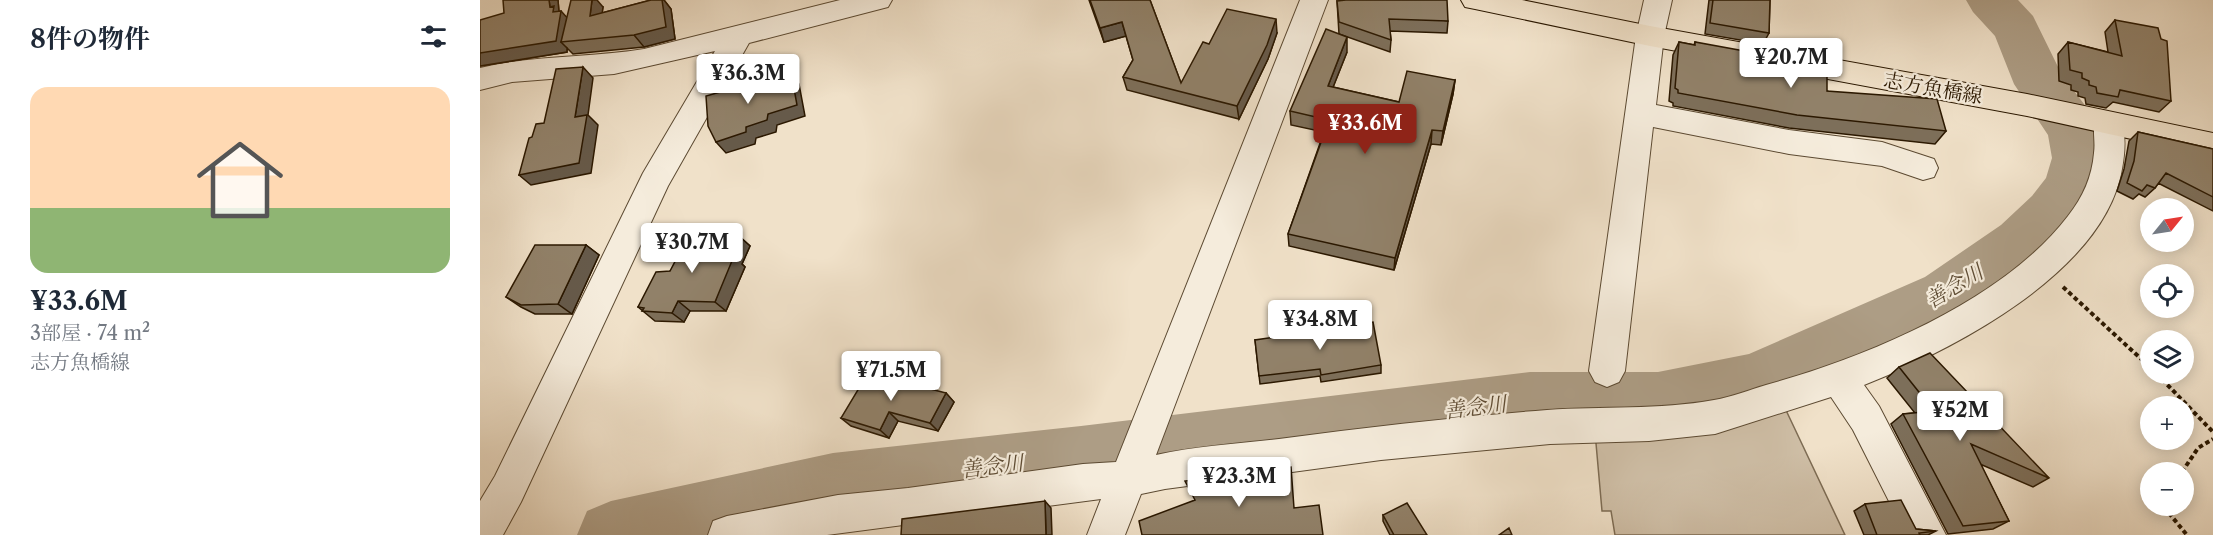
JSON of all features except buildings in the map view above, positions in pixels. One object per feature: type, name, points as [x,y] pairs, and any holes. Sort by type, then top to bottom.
[{"type":"main road","name":"志方魚橋線","points":[[1475,0],[1650,36],[2027,105],[2097,122],[2213,145]]},
{"type":"street","points":[[480,79],[512,71],[614,64],[644,59],[878,0]]},
{"type":"street","points":[[1106,535],[1314,0]]},
{"type":"street","points":[[1607,371],[1650,36],[1658,0]]},
{"type":"street","points":[[482,534],[508,489],[654,182],[739,35]]},
{"type":"street","points":[[1641,113],[1810,145],[1893,157],[1923,168]]},
{"type":"street","points":[[727,535],[838,514],[908,507],[1083,482],[1128,479],[1165,471],[1381,443],[1550,427],[1649,424],[1716,417],[1839,379],[1915,347],[1993,303],[2040,267],[2079,227],[2094,205],[2104,183],[2110,151],[2097,122]]},
{"type":"street","points":[[1839,379],[1866,418],[1927,535]]},
{"type":"path","points":[[2040,267],[2140,358]]},
{"type":"path","points":[[2167,384],[2213,432]]},
{"type":"path","points":[[2188,462],[2198,447],[2213,439]]},
{"type":"path","points":[[2171,516],[2187,535]]},
{"type":"shaded area","points":[[1784,406],[1845,535],[1615,535],[1611,511],[1602,511],[1595,432]]},
{"type":"waterway","name":"善念川","points":[[611,535],[833,485],[1081,457],[1530,401],[1658,401],[1754,382],[1946,295],[2021,242],[2052,212],[2071,186],[2079,158],[2074,130],[2040,84],[2016,28],[1990,0]]}]
